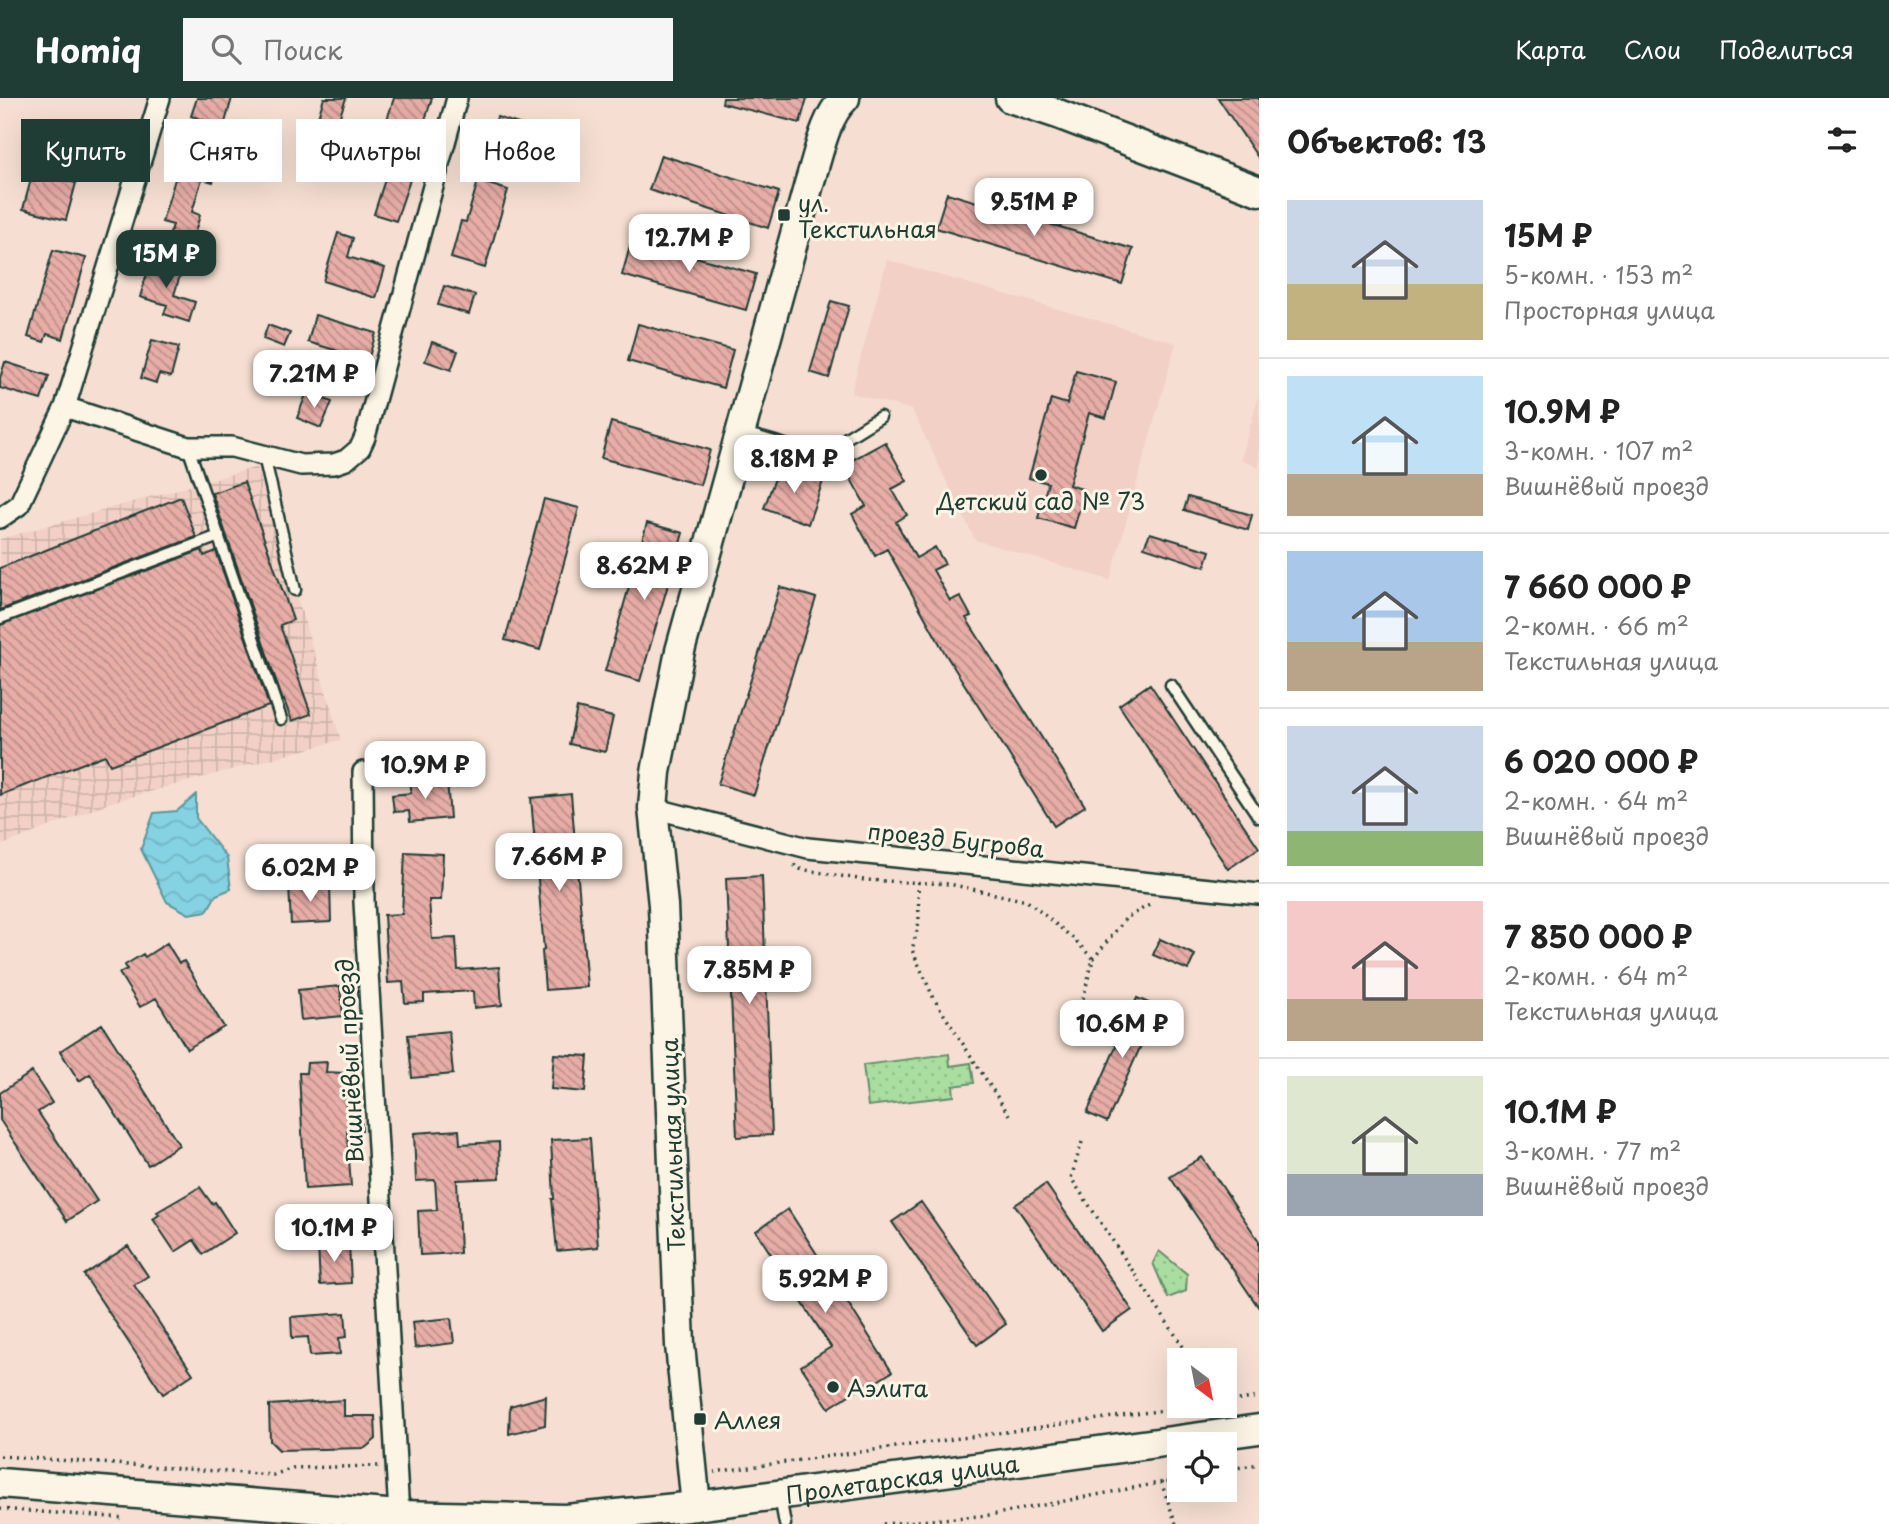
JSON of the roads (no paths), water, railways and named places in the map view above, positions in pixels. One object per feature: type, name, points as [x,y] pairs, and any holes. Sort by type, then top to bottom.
[{"type":"street","points":[[0,518],[19,505],[65,407],[160,98]]},
{"type":"street","points":[[65,407],[188,447],[232,447],[301,465],[334,464],[346,460],[360,449],[457,98]]},
{"type":"street","name":"Текстильная улица","points":[[696,1506],[680,1345],[663,905],[653,808],[656,772],[680,651],[809,184],[828,127],[838,105],[845,98]]},
{"type":"street","points":[[1010,98],[1259,191]]},
{"type":"street","name":"Вишнёвый проезд","points":[[363,772],[364,902],[399,1514]]},
{"type":"street","name":"проезд Бугрова","points":[[653,808],[808,848],[1259,894]]},
{"type":"street","name":"Пролетарская улица","points":[[0,1482],[399,1514],[566,1522],[1259,1429]]},
{"type":"lane","points":[[740,432],[819,455],[880,417]]},
{"type":"lane","points":[[188,447],[281,719]]},
{"type":"lane","points":[[264,456],[295,590]]},
{"type":"lane","points":[[0,618],[219,536]]},
{"type":"lane","points":[[1171,685],[1259,817]]},
{"type":"lane","points":[[779,1494],[785,1524]]},
{"type":"water","points":[[196,795],[196,818],[227,858],[231,889],[216,895],[207,911],[189,914],[167,902],[141,849],[154,813],[177,811]]},
{"type":"place","name":"ул. Текстильная","points":[[784,215]]},
{"type":"place","name":"Детский сад № 73","points":[[1041,475]]},
{"type":"place","name":"Аэлита","points":[[833,1387]]},
{"type":"place","name":"Аллея","points":[[700,1419]]}]
